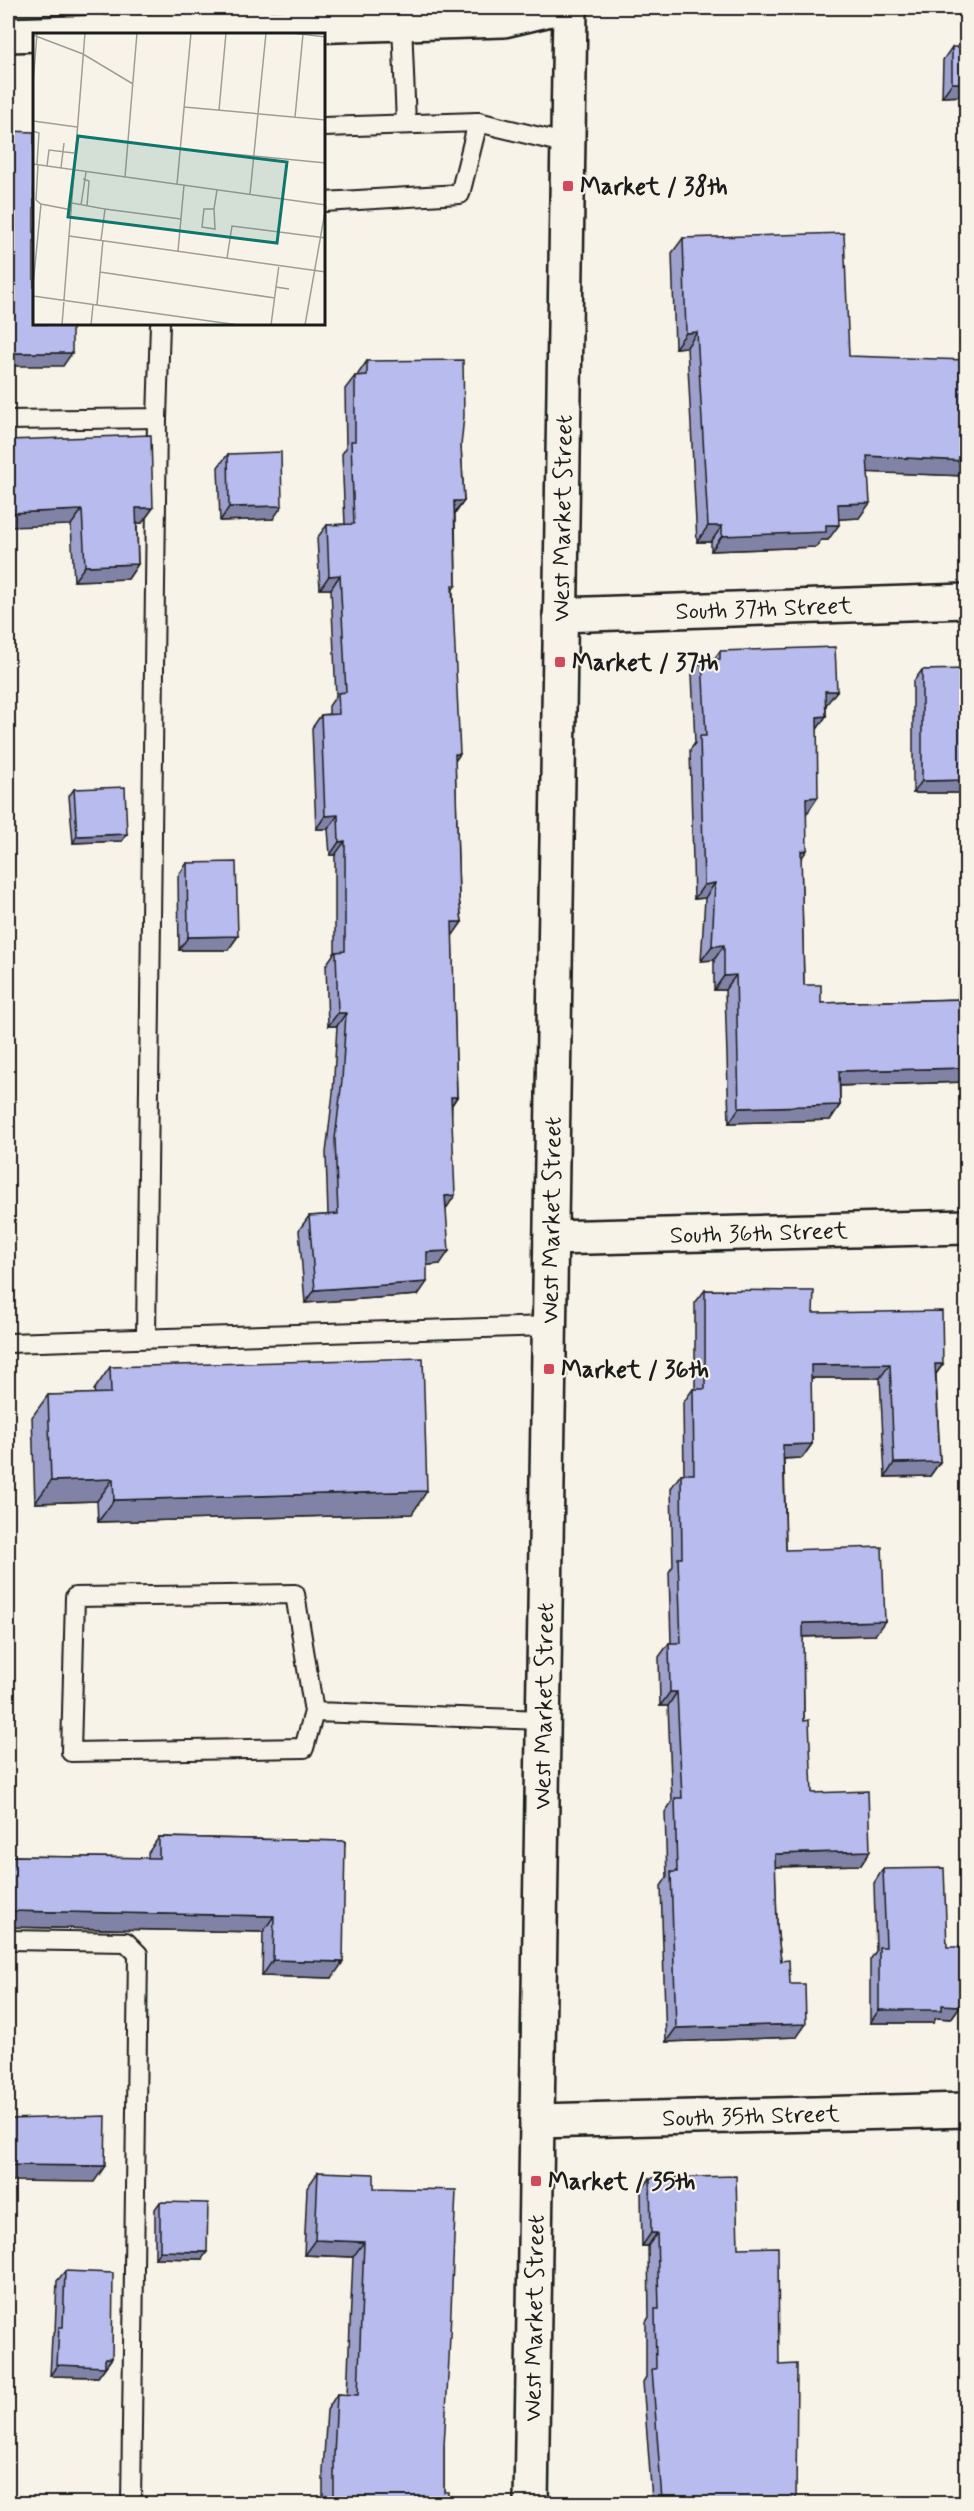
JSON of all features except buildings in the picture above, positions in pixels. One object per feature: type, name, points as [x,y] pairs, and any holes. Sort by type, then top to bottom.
[{"type":"street","points":[[8,35],[95,20],[170,32],[504,20],[555,8]]},
{"type":"street","name":"West Market Street","points":[[531,2504],[570,8]]},
{"type":"street","name":"South 37th Street","points":[[560,615],[966,601]]},
{"type":"street","name":"South 36th Street","points":[[551,1238],[966,1227]]},
{"type":"street","name":"South 35th Street","points":[[537,2121],[966,2110]]},
{"type":"lane","points":[[402,23],[406,124]]},
{"type":"lane","points":[[326,127],[478,122],[568,144]]},
{"type":"lane","points":[[326,202],[460,194],[478,122]]},
{"type":"lane","points":[[146,1337],[160,326]]},
{"type":"lane","points":[[8,420],[157,418]]},
{"type":"lane","points":[[8,1343],[549,1326]]},
{"type":"lane","points":[[295,1594],[314,1712],[304,1748],[71,1752],[75,1597],[295,1594]]},
{"type":"lane","points":[[314,1712],[544,1720]]},
{"type":"lane","points":[[8,1940],[126,1942],[138,1954],[131,2504]]},
{"type":"place","name":"Market / 38th","points":[[568,186]]},
{"type":"place","name":"Market / 37th","points":[[560,662]]},
{"type":"place","name":"Market / 36th","points":[[549,1369]]},
{"type":"place","name":"Market / 35th","points":[[536,2181]]}]
